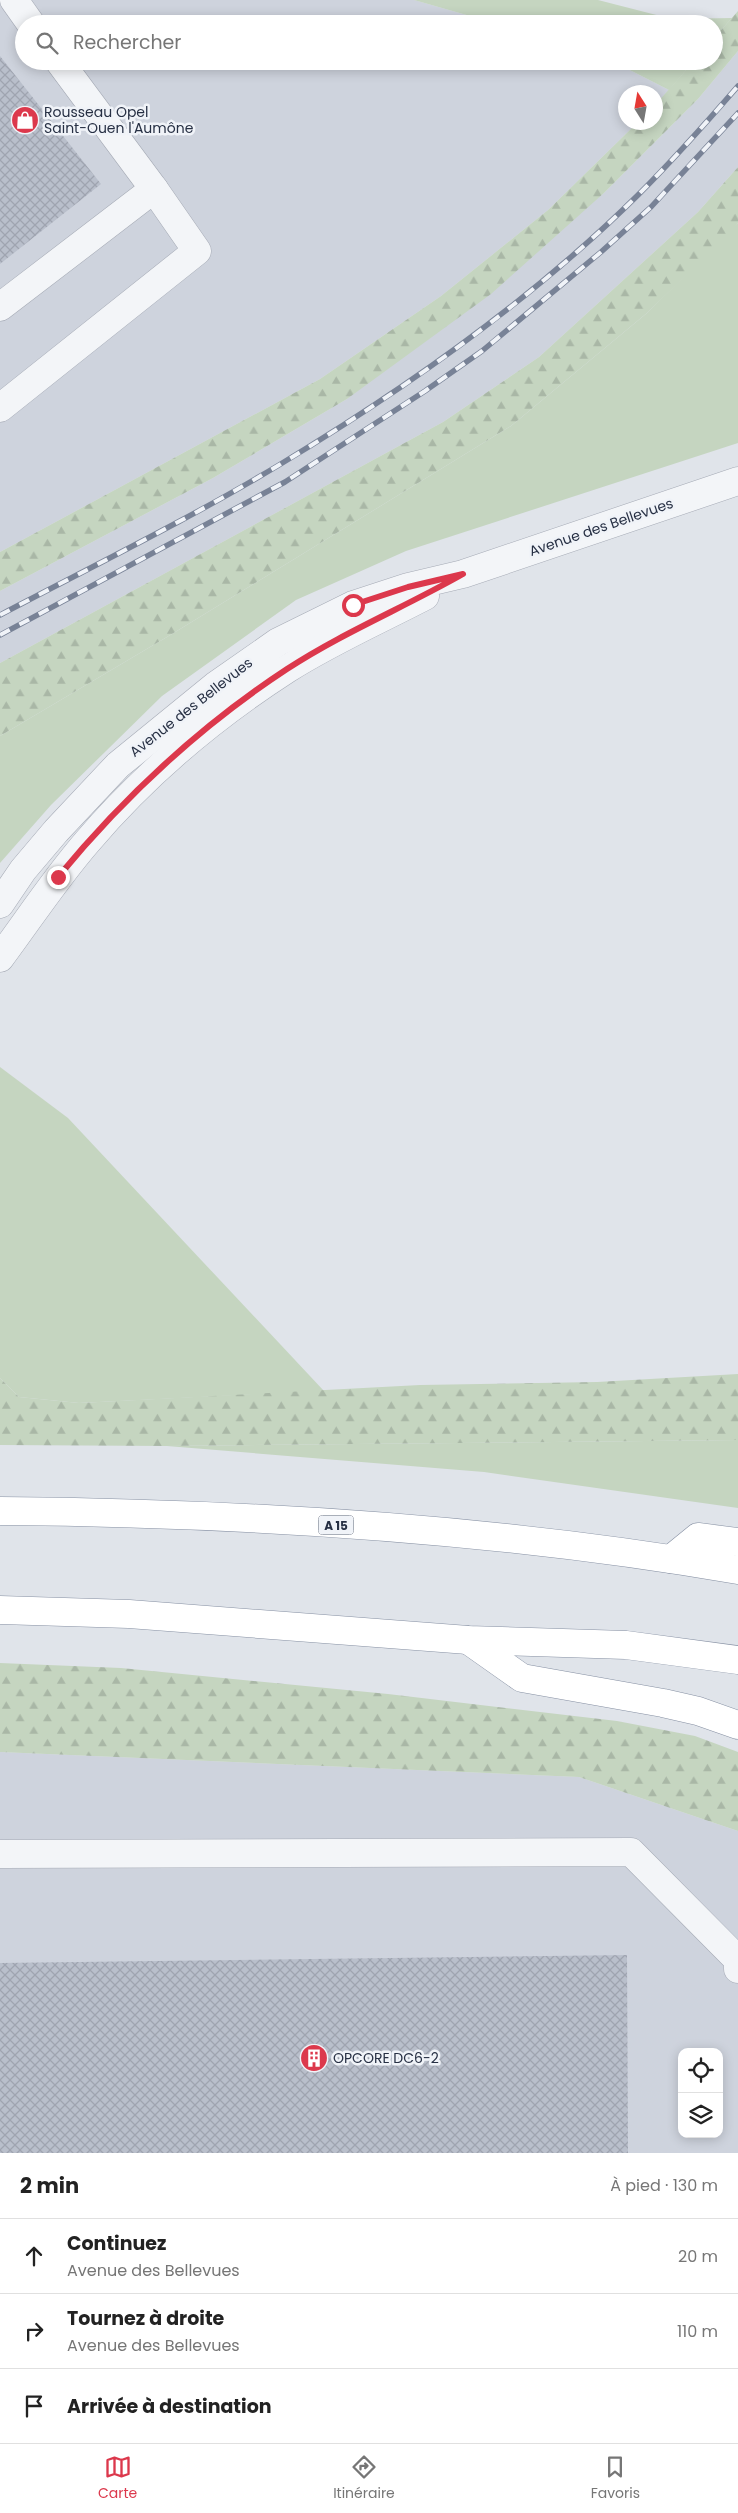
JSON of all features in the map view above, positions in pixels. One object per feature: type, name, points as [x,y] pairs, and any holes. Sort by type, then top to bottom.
[{"type":"highway","name":"A 15","points":[[0,1511],[252,1519],[471,1535],[671,1558],[738,1570]]},
{"type":"highway","points":[[671,1558],[698,1537],[738,1542]]},
{"type":"highway","points":[[0,1610],[129,1614],[468,1640],[626,1645],[738,1660]]},
{"type":"highway","points":[[468,1640],[522,1678],[663,1703],[698,1711],[738,1725]]},
{"type":"street","points":[[14,0],[25,15]]},
{"type":"street","points":[[0,408],[196,251],[154,189],[66,70]]},
{"type":"street","points":[[0,307],[154,189]]},
{"type":"street","name":"Avenue des Bellevues","points":[[0,904],[24,870],[56,831],[118,765],[177,715],[238,669],[278,642],[353,605],[408,587],[463,574],[738,480]]},
{"type":"street","name":"Avenue des Bellevues","points":[[0,958],[36,906],[87,842],[119,807],[196,738],[288,668],[463,574]]},
{"type":"street","points":[[0,1854],[631,1852],[738,1960],[738,1969]]},
{"type":"shaded area","points":[[0,0],[414,0],[466,15],[15,15],[15,70],[630,70],[659,85],[618,85],[618,130],[630,130],[548,210],[441,296],[320,379],[0,552]]},
{"type":"shaded area","points":[[738,51],[738,167],[698,212],[539,357],[443,422],[0,663],[0,591],[213,478],[347,399],[604,193],[698,99]]},
{"type":"shaded area","points":[[663,87],[669,90],[663,96]]},
{"type":"shaded area","points":[[0,1752],[579,1777],[738,1831],[738,2153],[0,2153]]},
{"type":"green space","points":[[414,0],[598,0],[656,15],[466,15]]},
{"type":"green space","points":[[738,11],[738,51],[723,69],[723,28]]},
{"type":"green space","points":[[723,18],[732,18],[723,28]]},
{"type":"green space","points":[[630,70],[686,70],[669,90],[663,85],[659,85]]},
{"type":"green space","points":[[686,70],[722,70],[698,99],[604,193],[491,294],[347,399],[213,478],[0,591],[0,552],[320,379],[441,296],[548,210],[630,130],[663,130],[663,96]]},
{"type":"green space","points":[[738,167],[738,223],[731,232],[647,313],[511,426],[172,634],[0,736],[0,663],[443,422],[539,357],[698,212]]},
{"type":"green space","points":[[738,223],[738,443],[406,551],[296,600],[162,696],[51,805],[0,863],[0,736],[172,634],[511,426],[647,313]]},
{"type":"green space","points":[[0,1067],[68,1118],[324,1391],[79,1403],[19,1397],[0,1378]]},
{"type":"green space","points":[[738,1374],[738,1440],[167,1446],[0,1445],[0,1378],[19,1397],[79,1403],[420,1385],[597,1382]]},
{"type":"green space","points":[[738,1440],[738,1508],[484,1472],[167,1446]]},
{"type":"green space","points":[[0,1663],[121,1668],[388,1694],[617,1721],[695,1736],[738,1752],[738,1831],[579,1777],[0,1752]]},
{"type":"building","name":"Rousseau Opel Saint-Ouen l'Aumône","points":[[0,56],[101,184],[0,264]]},
{"type":"building","name":"OPCORE DC6-2","points":[[627,1955],[628,2153],[0,2153],[0,1963]]},
{"type":"railway","points":[[0,615],[245,485],[327,436],[421,373],[512,306],[597,234],[664,168],[738,86]]},
{"type":"railway","points":[[0,635],[285,482],[425,391],[482,351],[601,252],[651,207],[738,113]]},
{"type":"place","name":"Rousseau Opel Saint-Ouen l'Aumône","points":[[25,120]]},
{"type":"place","name":"OPCORE DC6-2","points":[[314,2058]]},
{"type":"route","points":[[58,877],[119,807],[196,738],[253,693],[288,668],[463,574],[408,587],[353,605]]}]
